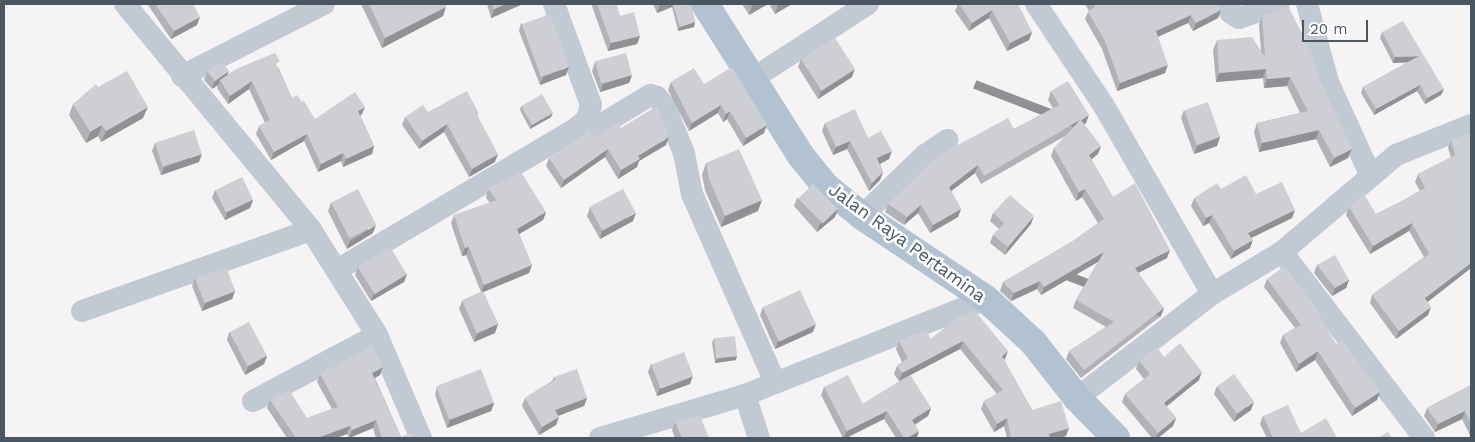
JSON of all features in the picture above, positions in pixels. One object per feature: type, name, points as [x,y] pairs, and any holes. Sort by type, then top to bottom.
[{"type":"main road","name":"Jalan Raya Pertamina","points":[[705,4],[801,156],[825,186],[862,216],[986,299],[1033,342],[1077,398],[1116,438]]},
{"type":"street","points":[[125,4],[182,76],[311,230],[377,335],[421,438]]},
{"type":"street","points":[[182,76],[324,4]]},
{"type":"street","points":[[337,270],[574,130],[587,119],[591,104],[554,4]]},
{"type":"street","points":[[752,80],[868,4]]},
{"type":"street","points":[[1036,4],[1104,106],[1212,294]]},
{"type":"street","points":[[1224,4],[1231,13],[1239,18],[1279,4]]},
{"type":"street","points":[[1307,4],[1328,82],[1370,174]]},
{"type":"street","points":[[587,119],[593,126],[599,126],[650,95],[657,97],[665,107],[684,153],[692,194],[775,382]]},
{"type":"street","points":[[1077,398],[1212,294],[1282,252],[1370,174],[1396,155],[1471,125]]},
{"type":"street","points":[[862,216],[926,155],[947,140]]},
{"type":"street","points":[[82,312],[311,230]]},
{"type":"street","points":[[1282,252],[1424,438]]},
{"type":"street","points":[[600,438],[745,395],[986,299]]},
{"type":"street","points":[[253,401],[377,335]]},
{"type":"street","points":[[745,395],[759,438]]},
{"type":"building","points":[[155,4],[193,4],[200,17],[174,31]]},
{"type":"building","points":[[369,4],[445,4],[446,7],[385,38]]},
{"type":"building","points":[[492,4],[506,4],[494,9]]},
{"type":"building","points":[[597,4],[616,4],[620,16],[634,12],[640,36],[611,43]]},
{"type":"building","points":[[673,4],[691,4],[695,22],[680,27]]},
{"type":"building","points":[[959,4],[1018,4],[1032,32],[1010,43],[992,10],[972,23]]},
{"type":"building","points":[[1093,4],[1217,4],[1221,10],[1196,23],[1191,15],[1156,31],[1168,65],[1120,83],[1105,41],[1088,12],[1095,7]]},
{"type":"building","points":[[1288,6],[1313,55],[1319,78],[1352,149],[1334,158],[1319,130],[1262,143],[1257,123],[1308,111],[1290,77],[1267,79],[1266,69],[1219,73],[1217,40],[1252,37],[1265,57],[1262,16]]},
{"type":"building","points":[[550,14],[569,67],[541,77],[522,24]]},
{"type":"building","points":[[1403,21],[1444,89],[1427,98],[1420,85],[1376,109],[1363,87],[1419,56],[1395,57],[1382,32]]},
{"type":"building","points":[[835,38],[855,69],[822,91],[801,60]]},
{"type":"building","points":[[275,53],[280,61],[276,64],[292,98],[297,95],[302,102],[304,101],[315,119],[355,92],[365,107],[358,111],[374,146],[346,159],[343,153],[321,164],[307,134],[274,152],[259,126],[270,120],[252,81],[230,96],[220,80],[236,69]]},
{"type":"building","points":[[626,53],[632,75],[601,83],[595,61]]},
{"type":"building","points":[[223,63],[229,71],[215,81],[207,71]]},
{"type":"building","points":[[732,67],[767,125],[746,138],[730,111],[726,114],[721,105],[692,123],[671,82],[694,68],[704,84]]},
{"type":"building","points":[[127,71],[148,107],[106,131],[102,125],[90,132],[73,104],[96,84],[98,87]]},
{"type":"building","points":[[1068,81],[1089,115],[1081,120],[1101,146],[1089,155],[1113,197],[1135,183],[1170,250],[1135,268],[1164,308],[1084,370],[1069,351],[1114,322],[1076,300],[1104,252],[1044,287],[1040,281],[1014,293],[1003,282],[1073,241],[1104,219],[1085,189],[1079,192],[1054,148],[1080,120],[984,176],[978,165],[949,187],[961,209],[933,225],[921,205],[907,217],[888,204],[939,155],[1008,118],[1014,129],[1059,105],[1051,91]]},
{"type":"building","points":[[467,91],[478,112],[476,113],[498,154],[472,169],[447,124],[422,141],[405,117],[423,105],[428,112]]},
{"type":"building","points":[[542,94],[553,113],[532,125],[521,106]]},
{"type":"building","points":[[1208,102],[1220,137],[1196,145],[1184,110]]},
{"type":"building","points":[[657,106],[669,137],[638,156],[640,159],[621,170],[608,149],[564,180],[549,158],[589,131],[594,137],[618,123],[621,128]]},
{"type":"building","points":[[855,109],[868,138],[881,131],[892,151],[877,158],[883,172],[872,183],[850,141],[836,147],[825,123]]},
{"type":"building","points":[[194,130],[202,154],[163,166],[155,143]]},
{"type":"building","points":[[1471,132],[1471,263],[1425,298],[1431,307],[1399,331],[1372,295],[1429,254],[1412,223],[1373,246],[1349,207],[1364,194],[1376,214],[1425,188],[1418,174],[1455,155],[1451,140]]},
{"type":"building","points":[[739,149],[762,200],[725,216],[709,179],[706,163]]},
{"type":"building","points":[[521,172],[546,212],[517,229],[532,265],[484,285],[469,247],[465,248],[454,215],[497,200],[488,189]]},
{"type":"building","points":[[1246,175],[1256,194],[1282,182],[1295,210],[1248,233],[1253,240],[1234,251],[1212,215],[1206,218],[1194,198],[1217,183],[1221,189]]},
{"type":"building","points":[[242,177],[253,199],[226,213],[215,190]]},
{"type":"building","points":[[813,184],[838,209],[823,224],[798,199]]},
{"type":"building","points":[[358,189],[376,225],[349,238],[331,203]]},
{"type":"building","points":[[623,189],[636,213],[602,231],[589,207]]},
{"type":"building","points":[[1010,195],[1034,216],[1008,247],[993,235],[1004,223],[993,213]]},
{"type":"building","points":[[390,247],[407,274],[375,294],[358,267]]},
{"type":"building","points":[[1335,255],[1349,280],[1335,288],[1317,265]]},
{"type":"building","points":[[1285,266],[1315,307],[1336,344],[1342,340],[1380,392],[1355,408],[1318,351],[1299,364],[1283,335],[1301,325],[1267,279]]},
{"type":"building","points":[[226,267],[235,291],[205,303],[195,279]]},
{"type":"building","points":[[800,290],[816,324],[779,342],[763,307]]},
{"type":"building","points":[[483,291],[498,324],[477,333],[462,300]]},
{"type":"building","points":[[975,311],[1008,351],[1002,356],[1032,410],[1061,401],[1069,428],[1049,434],[1050,438],[1011,438],[1007,418],[997,424],[984,401],[1003,390],[963,341],[902,373],[897,366],[908,358],[899,341],[926,330],[931,339],[957,318]]},
{"type":"building","points":[[249,322],[267,356],[247,366],[230,332]]},
{"type":"building","points":[[735,336],[737,356],[716,358],[714,338]]},
{"type":"building","points":[[1180,343],[1202,372],[1164,403],[1176,418],[1158,433],[1125,394],[1150,374],[1139,361],[1157,347],[1164,357]]},
{"type":"building","points":[[372,346],[383,367],[372,373],[401,437],[411,433],[414,438],[382,438],[376,420],[352,430],[350,426],[317,438],[296,438],[270,400],[289,390],[307,418],[338,407],[320,374]]},
{"type":"building","points":[[684,352],[693,376],[661,389],[651,365]]},
{"type":"building","points":[[481,369],[494,403],[449,420],[436,386]]},
{"type":"building","points":[[577,369],[587,398],[555,410],[559,417],[542,427],[525,398],[555,380],[554,377]]},
{"type":"building","points":[[1234,374],[1254,402],[1237,414],[1217,386]]},
{"type":"building","points":[[848,375],[863,404],[910,375],[931,408],[912,420],[919,431],[904,438],[887,411],[847,431],[824,387]]},
{"type":"building","points":[[1471,385],[1471,424],[1465,411],[1438,424],[1427,408]]},
{"type":"building","points":[[1288,405],[1301,433],[1326,418],[1337,438],[1273,438],[1263,416]]},
{"type":"building","points":[[700,415],[709,438],[682,438],[675,422]]},
{"type":"building","points":[[1388,432],[1392,438],[1378,438]]}]
